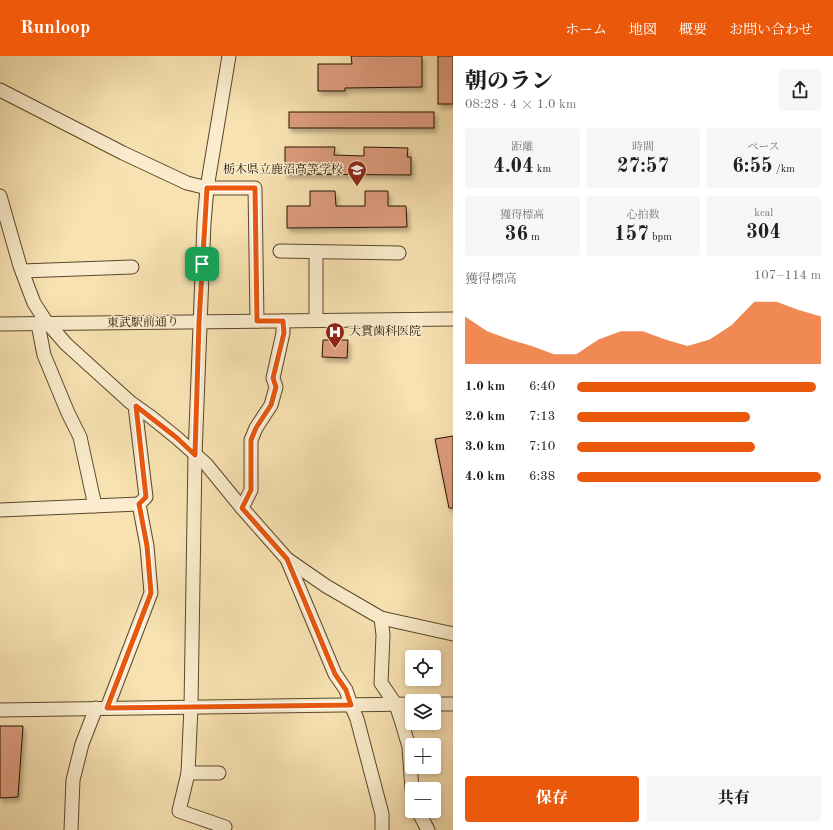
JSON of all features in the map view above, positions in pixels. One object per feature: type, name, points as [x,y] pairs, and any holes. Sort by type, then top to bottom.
[{"type":"street","points":[[225,827],[179,811],[188,773],[191,707],[195,455],[199,322],[207,188],[229,56]]},
{"type":"street","points":[[0,90],[130,156],[187,183],[207,188],[255,188],[257,321]]},
{"type":"street","points":[[0,196],[22,271],[44,324],[44,355],[68,414],[80,437],[95,506]]},
{"type":"street","points":[[280,251],[399,253]]},
{"type":"street","points":[[316,252],[316,320]]},
{"type":"street","points":[[22,271],[132,267]]},
{"type":"street","name":"東武駅前通り","points":[[0,324],[453,318]]},
{"type":"street","points":[[242,508],[251,490],[251,440],[256,428],[271,405],[276,387],[273,378],[284,333],[283,321]]},
{"type":"street","points":[[44,324],[109,383],[172,434],[206,464],[287,559],[326,586],[381,618],[453,634]]},
{"type":"street","points":[[0,510],[139,504],[146,497],[136,406]]},
{"type":"street","points":[[71,830],[73,780],[82,744],[101,708],[151,593],[147,546],[139,504]]},
{"type":"street","points":[[287,559],[335,674],[346,690],[357,719],[382,814],[382,830]]},
{"type":"street","points":[[381,618],[383,635],[381,683],[396,705],[402,723],[409,747],[412,782]]},
{"type":"street","points":[[0,710],[405,704]]},
{"type":"street","points":[[441,704],[453,704]]},
{"type":"street","points":[[188,773],[219,773]]},
{"type":"street","points":[[422,818],[428,830]]},
{"type":"building","points":[[351,56],[422,56],[422,87],[345,88],[345,91],[318,91],[318,64],[352,64]]},
{"type":"building","points":[[438,56],[453,56],[453,104],[438,104]]},
{"type":"building","points":[[289,112],[434,112],[434,128],[289,128]]},
{"type":"building","points":[[285,147],[335,147],[334,155],[364,156],[364,147],[408,148],[407,157],[411,157],[411,175],[285,174]]},
{"type":"building","points":[[310,191],[335,191],[336,206],[365,206],[365,191],[388,191],[388,206],[406,206],[407,227],[287,228],[287,206],[310,206]]},
{"type":"building","name":"大貫歯科医院","points":[[323,340],[348,340],[347,358],[322,357]]},
{"type":"building","points":[[453,436],[453,508],[449,508],[435,439]]},
{"type":"building","points":[[0,726],[23,726],[18,797],[0,798]]},
{"type":"place","name":"栃木県立鹿沼高等学校","points":[[357,187]]},
{"type":"place","name":"大貫歯科医院","points":[[335,349]]},
{"type":"route","points":[[207,188],[255,188],[257,321],[283,321],[284,333],[273,378],[276,387],[271,405],[256,428],[251,440],[251,490],[242,508],[287,559],[335,674],[346,690],[351,705],[107,708],[151,593],[147,546],[139,504],[146,497],[136,406],[177,438],[195,455],[202,264],[207,188]]}]
